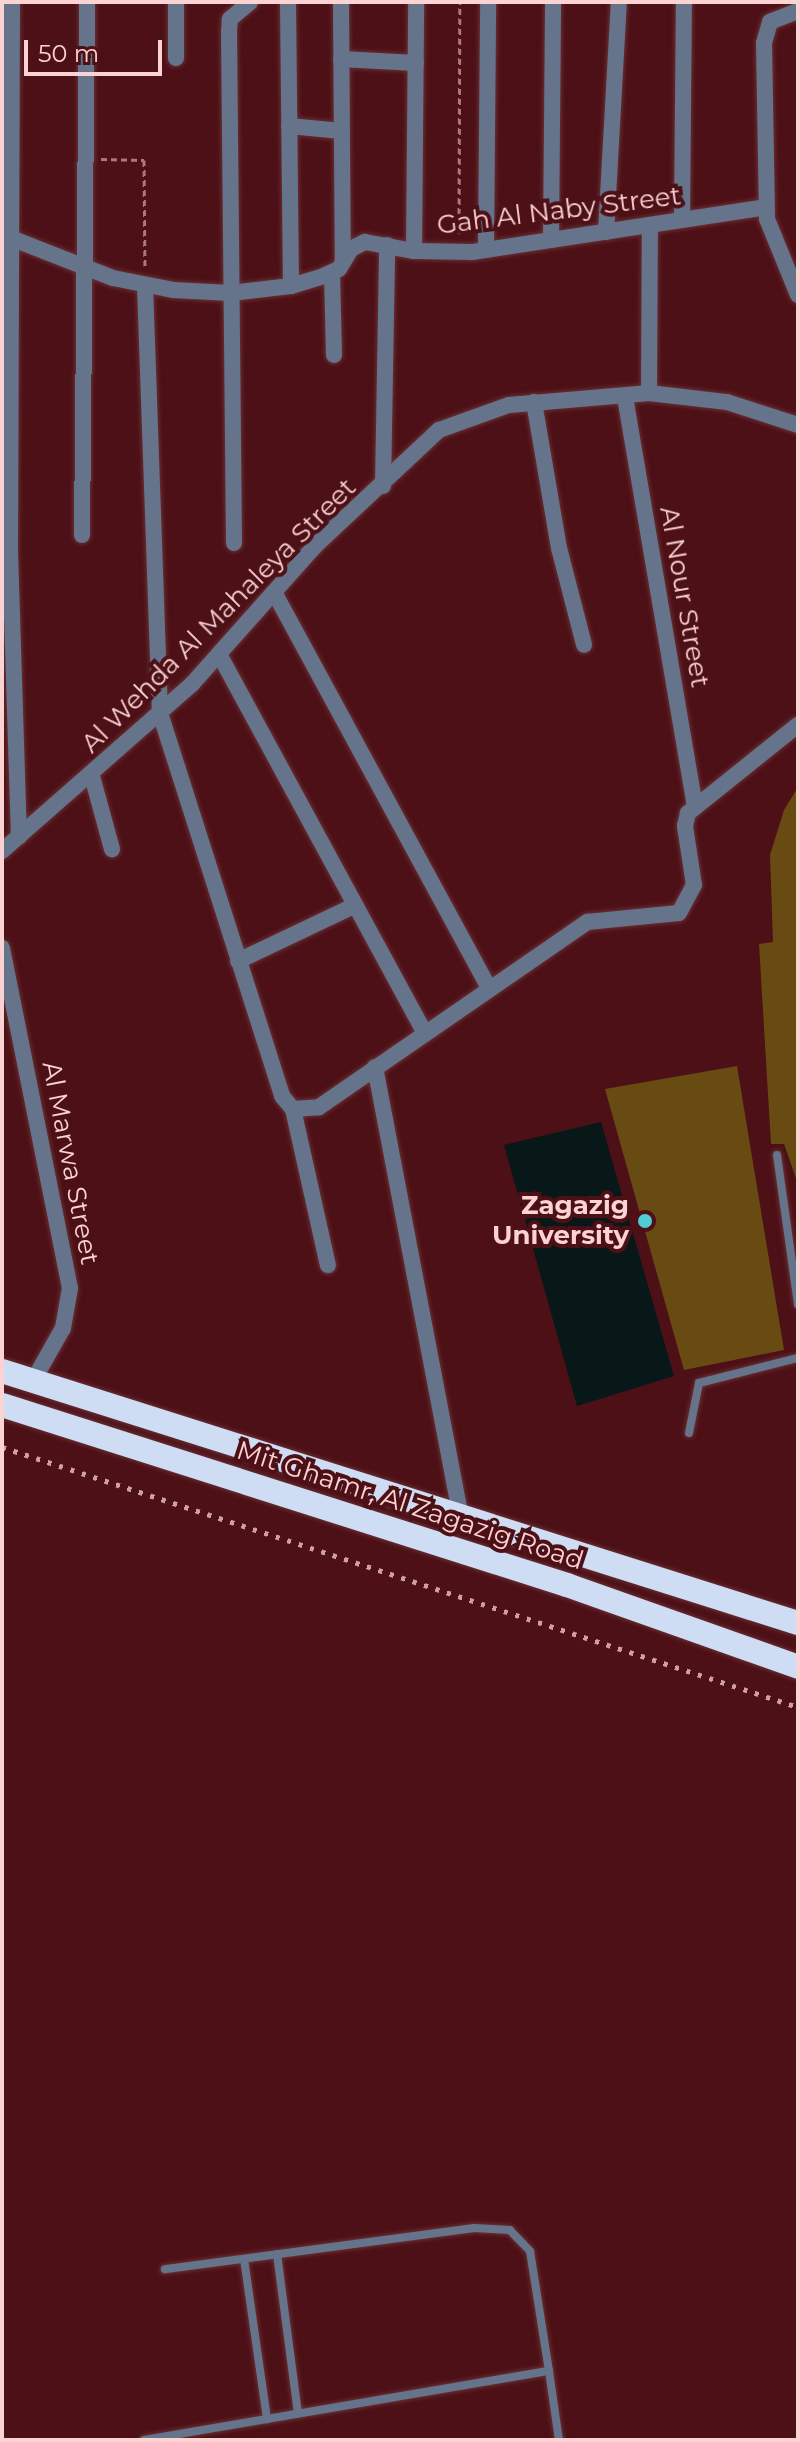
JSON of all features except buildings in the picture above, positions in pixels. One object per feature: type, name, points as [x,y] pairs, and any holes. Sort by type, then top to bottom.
[{"type":"highway","name":"Mit Ghamr, Al Zagazig Road","points":[[2,1371],[798,1623]]},
{"type":"highway","name":"Mit Ghamr, Al Zagazig Road","points":[[2,1405],[540,1576],[798,1667]]},
{"type":"street","points":[[12,2],[6,236],[10,552],[19,837]]},
{"type":"street","points":[[82,535],[82,268],[87,2]]},
{"type":"street","points":[[176,2],[176,58]]},
{"type":"street","points":[[234,543],[229,32],[230,19],[250,2]]},
{"type":"street","points":[[288,2],[291,286]]},
{"type":"street","points":[[334,355],[342,131],[341,2]]},
{"type":"street","points":[[414,251],[416,2]]},
{"type":"street","points":[[486,250],[488,2]]},
{"type":"street","points":[[551,240],[553,2]]},
{"type":"street","points":[[606,232],[619,2]]},
{"type":"street","points":[[682,220],[684,2]]},
{"type":"street","points":[[798,11],[780,14],[766,30],[766,207],[778,255],[798,295]]},
{"type":"street","points":[[341,59],[416,63]]},
{"type":"street","points":[[289,126],[342,131]]},
{"type":"street","name":"Gah Al Naby Street","points":[[6,236],[82,268],[145,285],[231,293],[291,286],[338,268],[356,244],[387,245],[414,251],[486,250],[766,207]]},
{"type":"street","points":[[649,393],[650,225]]},
{"type":"street","points":[[383,486],[387,245]]},
{"type":"street","points":[[145,285],[160,713],[282,1096],[293,1109],[328,1265]]},
{"type":"street","name":"Al Wehda Al Mahaleya Street","points":[[2,851],[92,776],[160,713],[219,654],[315,546],[383,486],[439,430],[485,411],[534,402],[649,393],[727,402],[798,425]]},
{"type":"street","name":"Al Nour Street","points":[[625,397],[695,806]]},
{"type":"street","points":[[534,402],[559,548],[584,645]]},
{"type":"street","points":[[274,592],[490,989]]},
{"type":"street","points":[[219,654],[425,1034]]},
{"type":"street","points":[[293,1109],[319,1107],[587,922],[679,913],[694,885],[685,826],[695,806],[798,725]]},
{"type":"street","points":[[92,776],[112,849]]},
{"type":"street","points":[[238,961],[354,906]]},
{"type":"street","name":"Al Marwa Street","points":[[2,948],[70,1288],[63,1328],[33,1381]]},
{"type":"street","points":[[375,1067],[461,1517]]},
{"type":"lane","points":[[777,1155],[798,1305]]},
{"type":"lane","points":[[689,1433],[699,1383],[798,1358]]},
{"type":"lane","points":[[165,2269],[474,2228],[510,2230],[530,2251],[559,2440]]},
{"type":"lane","points":[[277,2254],[298,2414]]},
{"type":"lane","points":[[244,2259],[267,2419]]},
{"type":"lane","points":[[144,2440],[549,2371]]},
{"type":"path","points":[[459,252],[460,2]]},
{"type":"path","points":[[86,159],[144,160],[145,285]]},
{"type":"shaded area","points":[[798,787],[798,1184],[784,1144],[771,1144],[759,944],[773,942],[770,855],[784,810]]},
{"type":"shaded area","points":[[737,1066],[784,1350],[684,1370],[605,1089]]},
{"type":"shaded area","points":[[601,1122],[674,1376],[577,1406],[504,1145]]},
{"type":"railway","points":[[2,1447],[798,1707]]},
{"type":"place","name":"Zagazig University","points":[[645,1221]]}]
